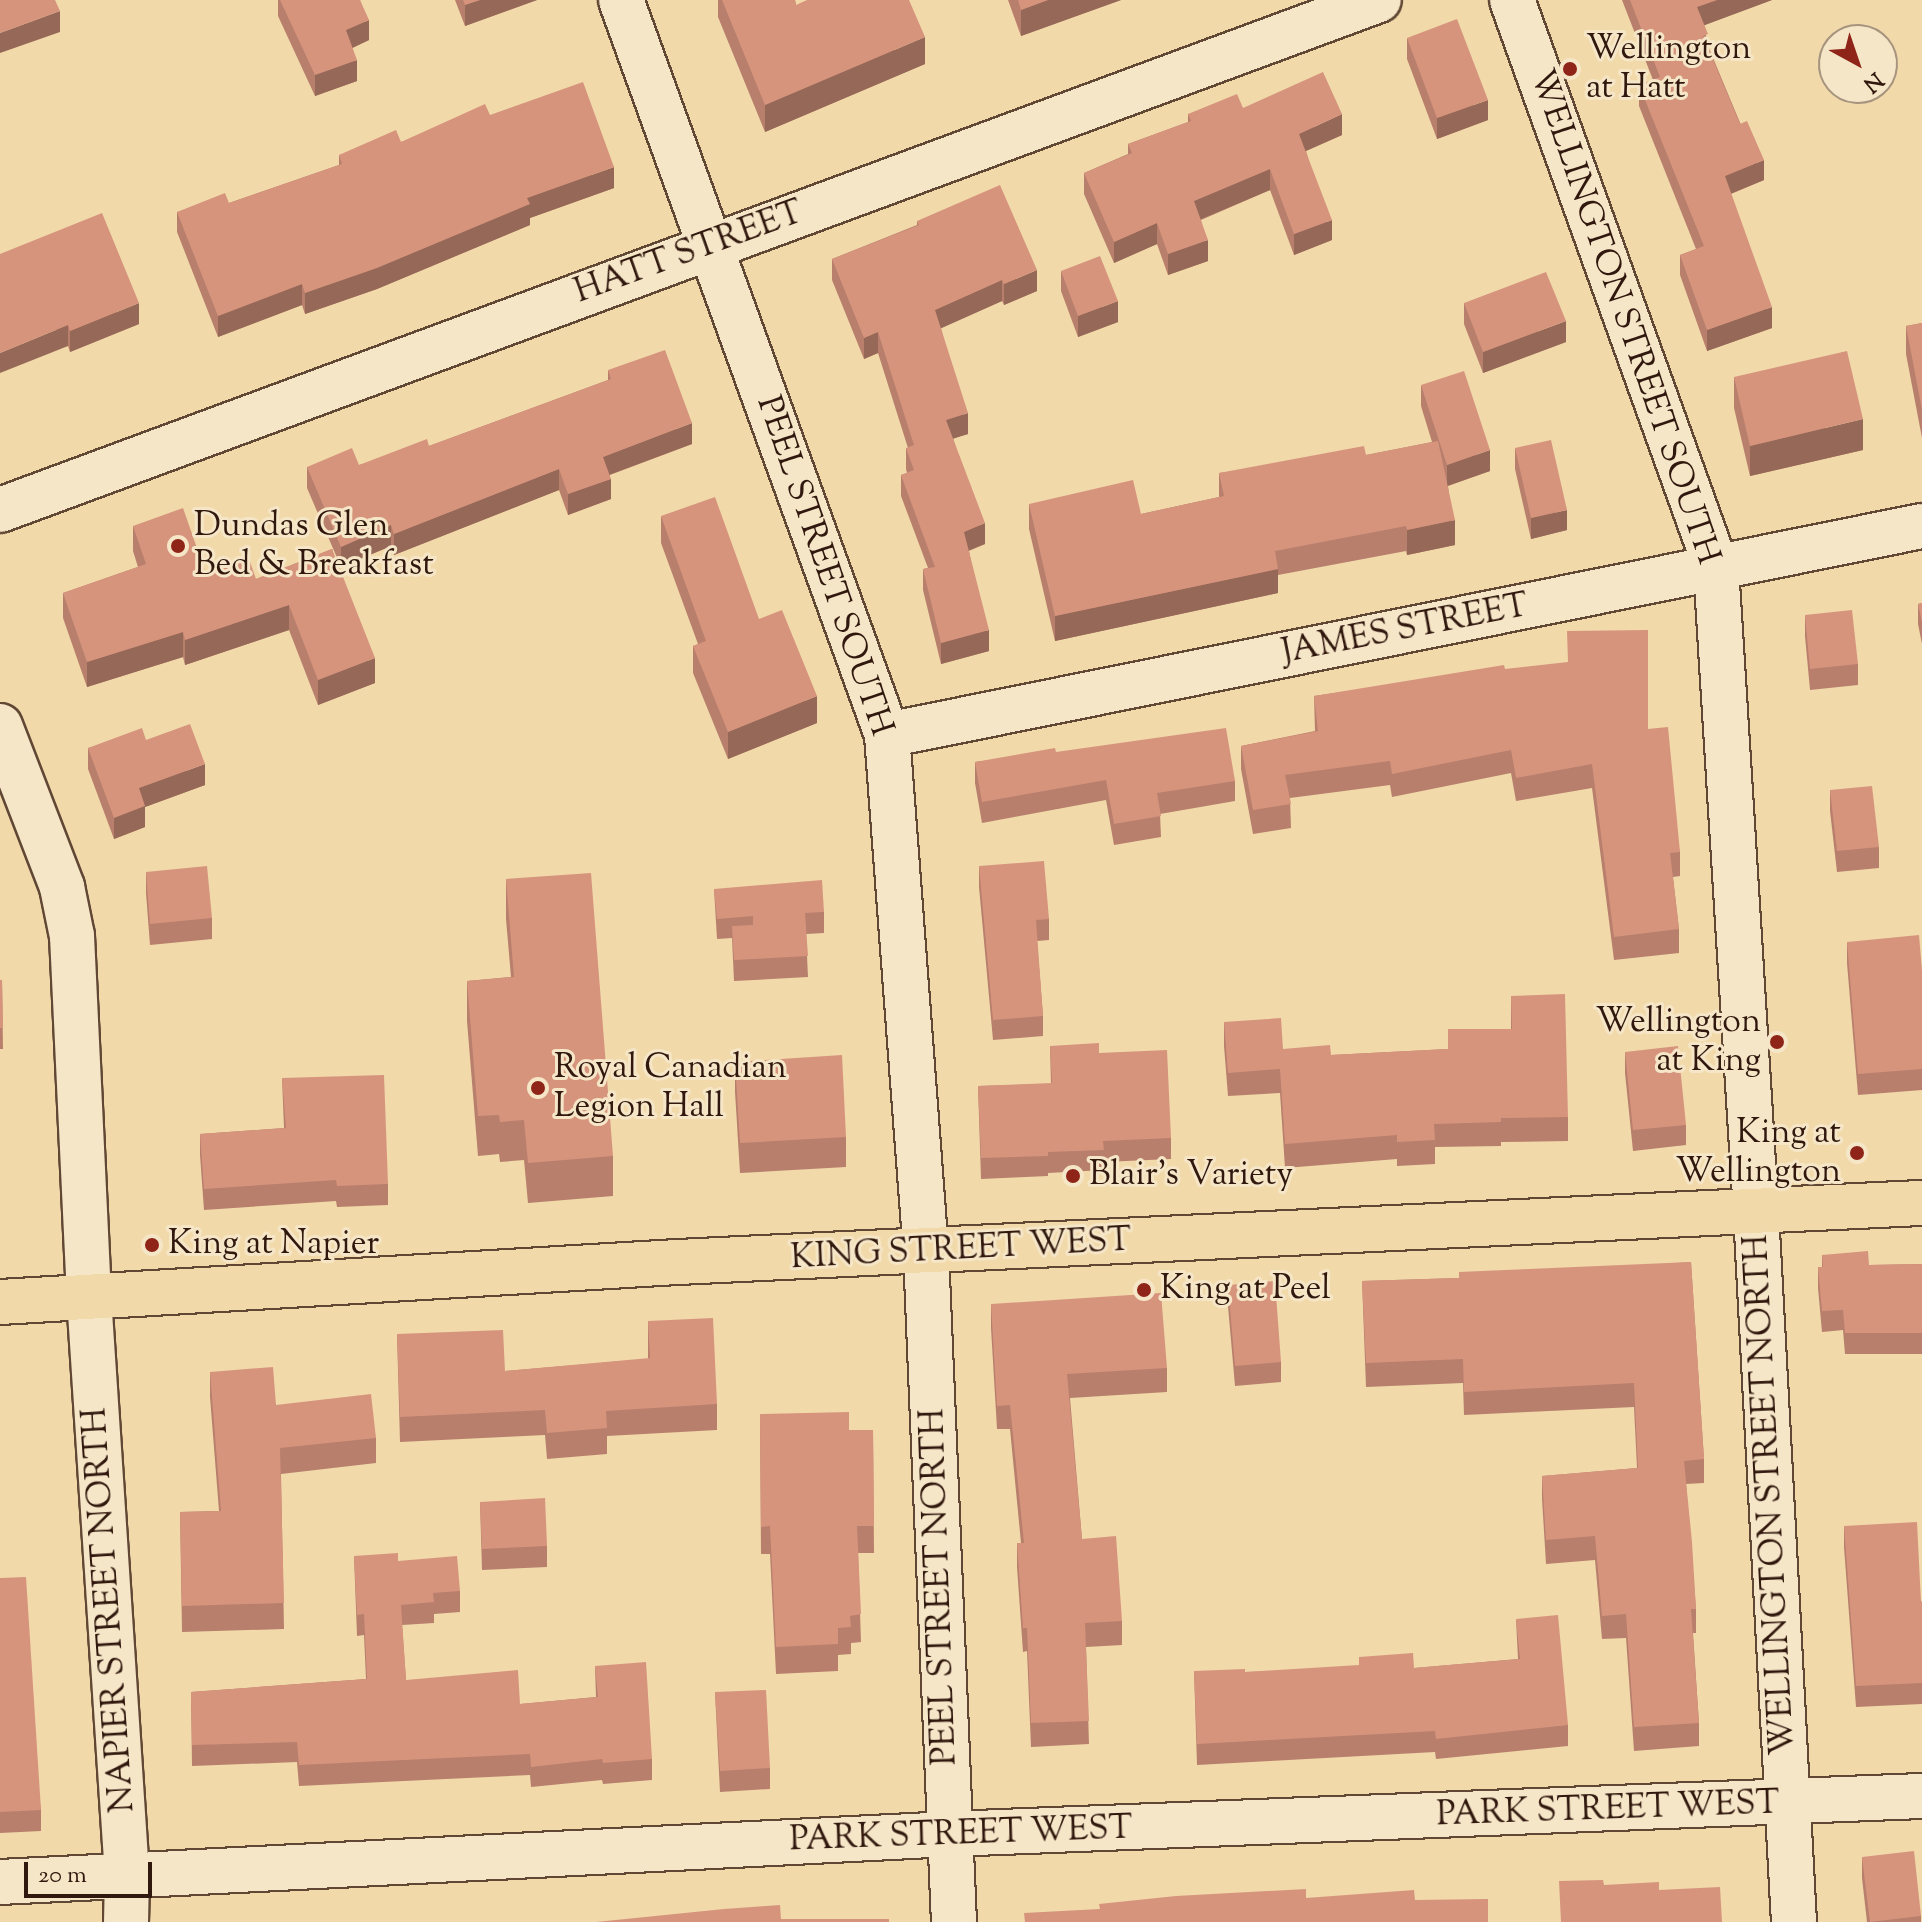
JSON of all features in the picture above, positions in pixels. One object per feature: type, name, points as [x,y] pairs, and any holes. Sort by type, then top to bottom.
[{"type":"main road","name":"KING STREET WEST","points":[[0,1302],[678,1262],[1922,1203]]},
{"type":"street","name":"PEEL STREET SOUTH","points":[[621,0],[887,735],[926,1252]]},
{"type":"street","name":"HATT STREET","points":[[0,510],[1379,0]]},
{"type":"street","name":"WELLINGTON STREET SOUTH","points":[[1512,0],[1716,567],[1756,1212]]},
{"type":"street","name":"JAMES STREET","points":[[887,735],[1922,526]]},
{"type":"street","name":"NAPIER STREET NORTH","points":[[0,726],[62,887],[72,936],[89,1297],[127,1875],[126,1922]]},
{"type":"street","name":"WELLINGTON STREET NORTH","points":[[1756,1212],[1794,1922]]},
{"type":"street","name":"PEEL STREET NORTH","points":[[926,1252],[954,1922]]},
{"type":"street","name":"PARK STREET WEST","points":[[0,1882],[950,1834],[1786,1804],[1922,1796]]},
{"type":"building","points":[[0,0],[55,0],[60,11],[0,33]]},
{"type":"building","points":[[280,0],[360,0],[369,20],[346,30],[357,60],[315,75]]},
{"type":"building","points":[[463,0],[480,0],[465,5]]},
{"type":"building","points":[[722,0],[795,0],[796,5],[807,0],[909,0],[925,37],[765,105]]},
{"type":"building","points":[[1018,0],[1048,0],[1021,10]]},
{"type":"building","points":[[1630,0],[1717,0],[1697,7],[1708,34],[1703,36],[1740,124],[1747,121],[1764,160],[1725,176],[1772,307],[1707,330],[1680,255],[1704,246],[1639,85],[1660,77]]},
{"type":"building","points":[[1457,19],[1488,100],[1437,118],[1407,38]]},
{"type":"building","points":[[1323,72],[1342,114],[1299,134],[1332,220],[1294,234],[1270,169],[1194,201],[1208,240],[1168,254],[1157,223],[1114,242],[1084,173],[1132,153],[1128,144],[1191,121],[1188,114],[1237,94],[1243,108]]},
{"type":"building","points":[[583,82],[614,167],[527,198],[530,204],[377,268],[305,293],[302,284],[218,316],[177,212],[225,193],[229,203],[342,164],[339,155],[396,130],[401,142],[485,104],[490,115]]},
{"type":"building","points":[[1000,185],[1037,270],[1004,284],[1002,280],[935,310],[968,413],[946,420],[985,523],[964,532],[989,630],[941,643],[923,569],[935,567],[901,475],[914,470],[906,448],[914,445],[878,332],[864,338],[832,259],[919,225],[917,221]]},
{"type":"building","points":[[102,213],[139,303],[70,331],[68,325],[0,353],[0,254]]},
{"type":"building","points":[[1100,256],[1118,301],[1078,316],[1061,271]]},
{"type":"building","points":[[1546,272],[1566,321],[1483,352],[1464,303]]},
{"type":"building","points":[[1922,323],[1922,410],[1906,326]]},
{"type":"building","points":[[665,350],[692,423],[603,457],[611,479],[568,494],[559,469],[394,534],[391,525],[341,547],[307,467],[352,448],[359,465],[427,439],[429,446],[611,379],[608,370]]},
{"type":"building","points":[[1847,351],[1863,419],[1750,446],[1734,377]]},
{"type":"building","points":[[1464,371],[1490,450],[1447,465],[1421,385]]},
{"type":"building","points":[[1551,440],[1567,510],[1531,518],[1515,448]]},
{"type":"building","points":[[1438,441],[1455,520],[1407,530],[1406,526],[1275,551],[1278,569],[1055,616],[1029,504],[1133,480],[1141,514],[1224,496],[1219,473],[1364,446],[1366,455]]},
{"type":"building","points":[[715,497],[759,619],[782,610],[817,696],[728,732],[693,646],[706,641],[661,516]]},
{"type":"building","points":[[183,508],[206,574],[249,559],[256,579],[332,549],[375,658],[318,680],[289,605],[185,640],[183,632],[87,662],[63,593],[146,564],[133,526]]},
{"type":"building","points":[[1852,610],[1858,664],[1810,669],[1805,615]]},
{"type":"building","points":[[1648,630],[1648,729],[1668,727],[1680,852],[1670,853],[1679,929],[1614,937],[1592,764],[1516,778],[1511,750],[1392,774],[1390,761],[1285,775],[1291,804],[1253,810],[1241,746],[1318,731],[1314,696],[1504,665],[1505,669],[1568,662],[1567,631]]},
{"type":"building","points":[[190,724],[205,764],[139,788],[145,806],[114,818],[88,748],[142,728],[146,740]]},
{"type":"building","points":[[1226,728],[1235,781],[1157,793],[1161,816],[1114,824],[1106,780],[982,802],[975,762],[1055,748],[1056,752]]},
{"type":"building","points":[[1872,786],[1879,847],[1837,851],[1830,790]]},
{"type":"building","points":[[1044,861],[1049,919],[1036,920],[1043,1016],[993,1020],[979,866]]},
{"type":"building","points":[[207,866],[212,918],[150,924],[146,872]]},
{"type":"building","name":"Royal Canadian Legion Hall","points":[[591,873],[613,1156],[528,1163],[524,1120],[500,1122],[499,1115],[478,1116],[467,981],[514,977],[506,879]]},
{"type":"building","points":[[822,880],[824,912],[805,913],[808,956],[734,960],[732,926],[753,925],[753,916],[717,919],[714,889]]},
{"type":"building","points":[[1919,935],[1922,1069],[1858,1074],[1847,942]]},
{"type":"building","points":[[2,980],[3,1028],[0,1028]]},
{"type":"building","points":[[1565,994],[1568,1117],[1501,1118],[1501,1122],[1434,1124],[1435,1140],[1397,1142],[1397,1135],[1285,1144],[1280,1069],[1228,1073],[1224,1022],[1281,1018],[1283,1049],[1330,1045],[1331,1055],[1448,1049],[1448,1029],[1512,1029],[1511,996]]},
{"type":"building","points":[[1099,1043],[1099,1053],[1167,1050],[1171,1138],[1103,1141],[1104,1150],[1048,1152],[1048,1156],[981,1158],[978,1086],[1052,1083],[1050,1046]]},
{"type":"building","points":[[1678,1046],[1686,1125],[1633,1130],[1625,1052]]},
{"type":"building","points":[[842,1055],[846,1137],[740,1143],[735,1062]]},
{"type":"building","points":[[384,1075],[388,1184],[337,1186],[336,1180],[204,1189],[200,1134],[286,1128],[282,1078]]},
{"type":"building","points":[[1868,1251],[1869,1265],[1922,1264],[1922,1333],[1845,1333],[1843,1310],[1822,1311],[1818,1267],[1823,1267],[1822,1255]]},
{"type":"building","points":[[1691,1262],[1704,1459],[1684,1461],[1696,1609],[1691,1609],[1699,1723],[1634,1727],[1626,1614],[1602,1616],[1595,1536],[1546,1540],[1542,1476],[1638,1468],[1634,1383],[1464,1392],[1463,1359],[1366,1363],[1362,1281],[1459,1278],[1459,1272]]},
{"type":"building","points":[[1275,1281],[1281,1362],[1235,1366],[1228,1285]]},
{"type":"building","points":[[1161,1293],[1167,1368],[1067,1374],[1082,1539],[1116,1536],[1122,1621],[1085,1623],[1089,1721],[1031,1723],[1027,1628],[1023,1628],[1017,1543],[1024,1543],[1010,1405],[997,1406],[991,1304]]},
{"type":"building","points":[[713,1318],[717,1404],[606,1411],[607,1428],[547,1433],[545,1410],[400,1417],[397,1334],[503,1330],[505,1371],[650,1358],[648,1321]]},
{"type":"building","points":[[273,1367],[276,1405],[371,1394],[376,1438],[280,1448],[284,1603],[182,1606],[180,1512],[221,1511],[210,1372]]},
{"type":"building","points":[[849,1412],[849,1430],[873,1430],[874,1526],[857,1526],[861,1614],[850,1616],[851,1627],[838,1628],[838,1644],[776,1647],[770,1526],[761,1527],[760,1414]]},
{"type":"building","points":[[545,1498],[547,1546],[482,1549],[480,1502]]},
{"type":"building","points":[[1917,1522],[1922,1602],[1922,1683],[1856,1686],[1844,1526]]},
{"type":"building","points":[[398,1553],[398,1561],[457,1556],[460,1591],[433,1593],[434,1602],[401,1605],[406,1680],[518,1670],[520,1704],[598,1697],[595,1666],[646,1662],[652,1759],[603,1763],[602,1759],[531,1767],[530,1754],[299,1765],[297,1742],[192,1745],[191,1692],[367,1679],[364,1614],[357,1615],[354,1556]]},
{"type":"building","points":[[26,1577],[41,1810],[0,1812],[0,1578]]},
{"type":"building","points":[[1558,1615],[1568,1725],[1436,1739],[1435,1731],[1197,1744],[1194,1671],[1245,1669],[1245,1672],[1359,1665],[1359,1657],[1413,1653],[1414,1668],[1520,1659],[1516,1619]]},
{"type":"building","points":[[766,1690],[770,1768],[720,1771],[715,1692]]},
{"type":"building","points":[[1914,1851],[1921,1916],[1870,1922],[1862,1857]]},
{"type":"building","points":[[1603,1880],[1604,1885],[1659,1882],[1659,1890],[1720,1887],[1722,1922],[1561,1922],[1559,1881]]},
{"type":"building","points":[[1306,1889],[1306,1898],[1414,1890],[1415,1900],[1488,1899],[1488,1922],[1025,1922],[1024,1913],[1100,1909],[1099,1904],[1176,1896]]},
{"type":"building","points":[[780,1905],[781,1919],[889,1919],[889,1922],[596,1922],[724,1909]]},
{"type":"place","name":"Wellington at Hatt","points":[[1570,69]]},
{"type":"place","name":"Dundas Glen Bed & Breakfast","points":[[178,546]]},
{"type":"place","name":"Wellington at King","points":[[1777,1042]]},
{"type":"place","name":"Royal Canadian Legion Hall","points":[[538,1088]]},
{"type":"place","name":"King at Wellington","points":[[1857,1153]]},
{"type":"place","name":"Blair's Variety","points":[[1073,1176]]},
{"type":"place","name":"King at Napier","points":[[152,1245]]},
{"type":"place","name":"King at Peel","points":[[1144,1290]]}]
